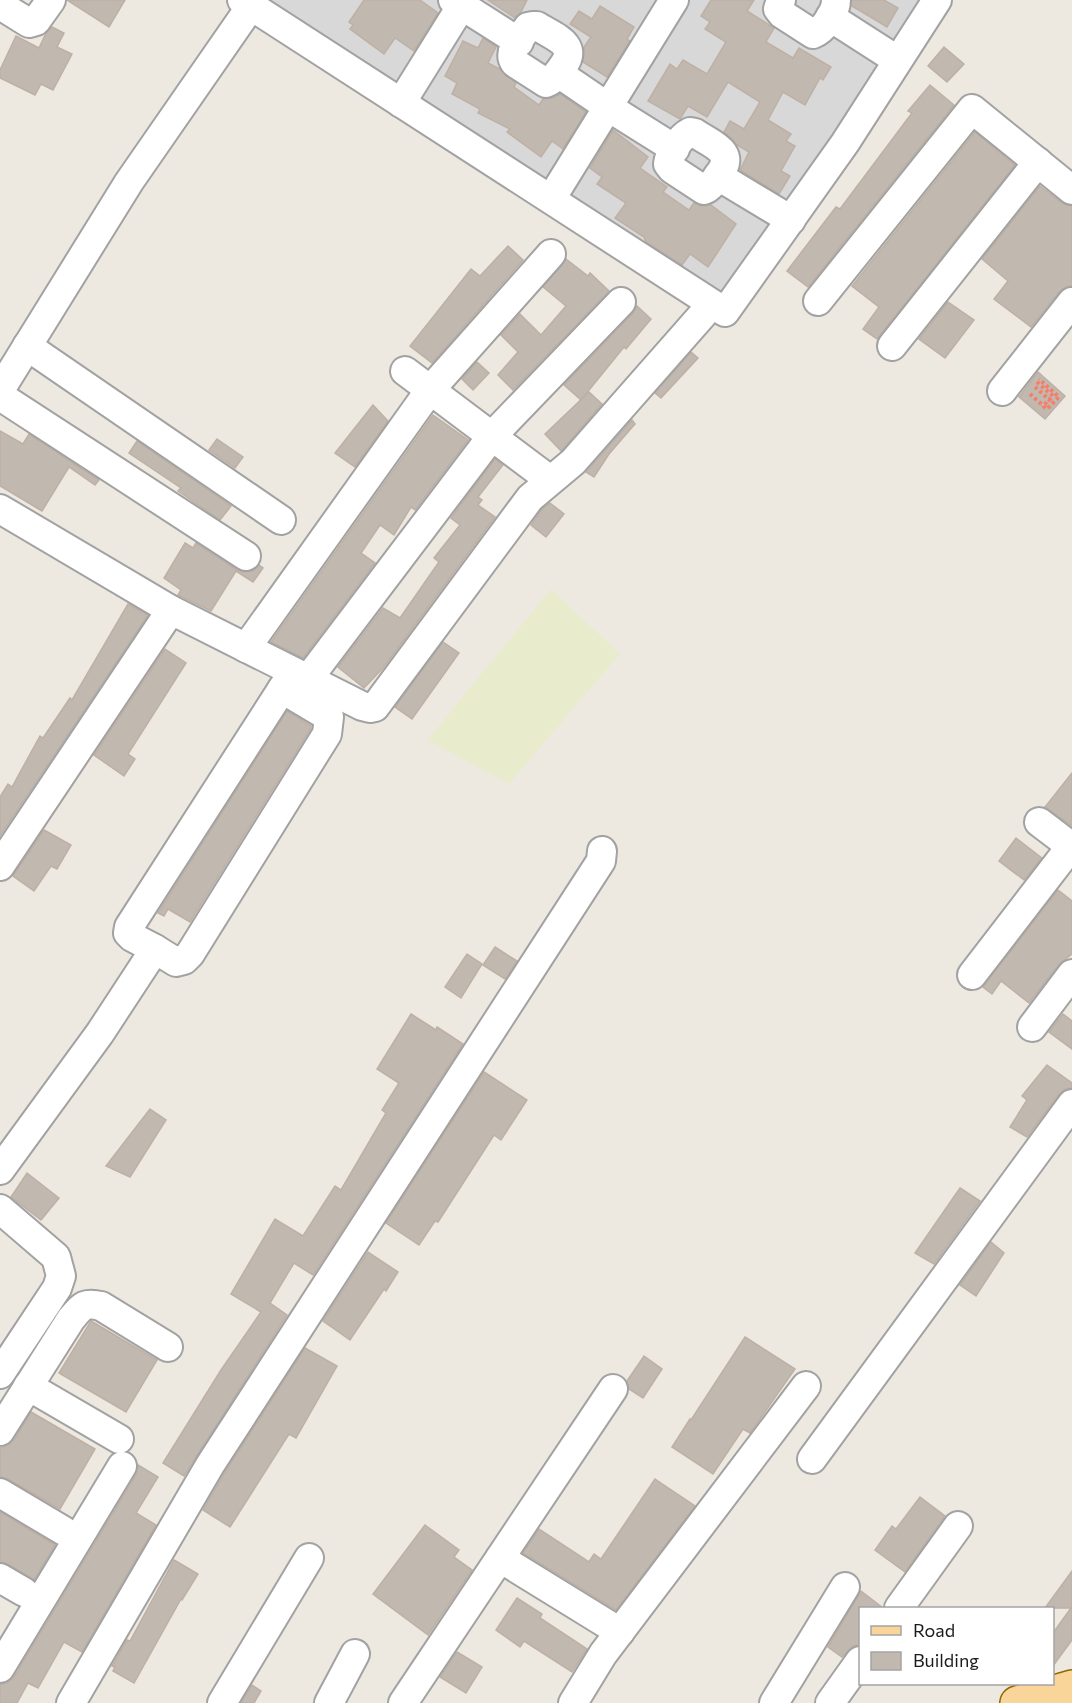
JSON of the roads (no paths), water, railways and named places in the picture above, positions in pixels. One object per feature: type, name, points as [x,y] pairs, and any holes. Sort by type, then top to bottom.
[{"type":"main road","points":[[1017,1703],[1063,1693]]},
{"type":"street","points":[[0,5],[29,23],[36,21],[51,0]]},
{"type":"street","points":[[781,0],[778,9],[782,14],[813,34],[819,32],[833,8],[897,60]]},
{"type":"street","points":[[0,390],[129,182],[246,3],[725,312],[845,143],[937,0]]},
{"type":"street","points":[[401,103],[460,2],[519,42],[512,52],[511,58],[514,63],[546,83],[552,81],[558,73],[675,149],[668,164],[699,188],[704,190],[709,187],[718,176],[791,220]]},
{"type":"street","points":[[551,199],[608,107],[664,4]]},
{"type":"street","points":[[818,301],[972,109],[1072,190]]},
{"type":"street","points":[[892,346],[1038,162]]},
{"type":"street","points":[[246,648],[430,390],[551,254]]},
{"type":"street","points":[[294,680],[329,717],[327,734],[190,954],[184,960],[176,962],[132,937],[128,933],[129,927],[294,680],[492,436],[621,302]]},
{"type":"street","points":[[1018,391],[1072,302]]},
{"type":"street","points":[[0,509],[171,610],[246,648],[294,680],[362,706],[375,707],[530,498],[573,462],[712,304]]},
{"type":"street","points":[[27,346],[281,520]]},
{"type":"street","points":[[405,371],[550,480]]},
{"type":"street","points":[[0,396],[246,556]]},
{"type":"street","points":[[0,866],[171,610]]},
{"type":"street","points":[[972,975],[1072,846],[1039,822]]},
{"type":"street","points":[[71,1703],[210,1465],[601,861],[602,851]]},
{"type":"street","points":[[0,1170],[100,1033],[155,949]]},
{"type":"street","points":[[1032,1026],[1072,974]]},
{"type":"street","points":[[812,1459],[1072,1104]]},
{"type":"street","points":[[0,1209],[56,1257],[61,1276],[57,1288],[9,1341],[1,1372]]},
{"type":"street","points":[[0,1431],[71,1319],[81,1307],[90,1303],[101,1306],[168,1347]]},
{"type":"street","points":[[0,1668],[120,1452],[28,1386]]},
{"type":"street","points":[[573,1703],[603,1654],[806,1386]]},
{"type":"street","points":[[403,1703],[613,1389]]},
{"type":"street","points":[[0,1493],[64,1531]]},
{"type":"street","points":[[900,1607],[958,1526]]},
{"type":"street","points":[[222,1703],[309,1558]]},
{"type":"street","points":[[500,1558],[620,1632]]},
{"type":"street","points":[[0,1578],[24,1592]]},
{"type":"street","points":[[774,1703],[845,1587]]},
{"type":"street","points":[[329,1703],[355,1654]]},
{"type":"street","points":[[830,1703],[859,1664]]}]
